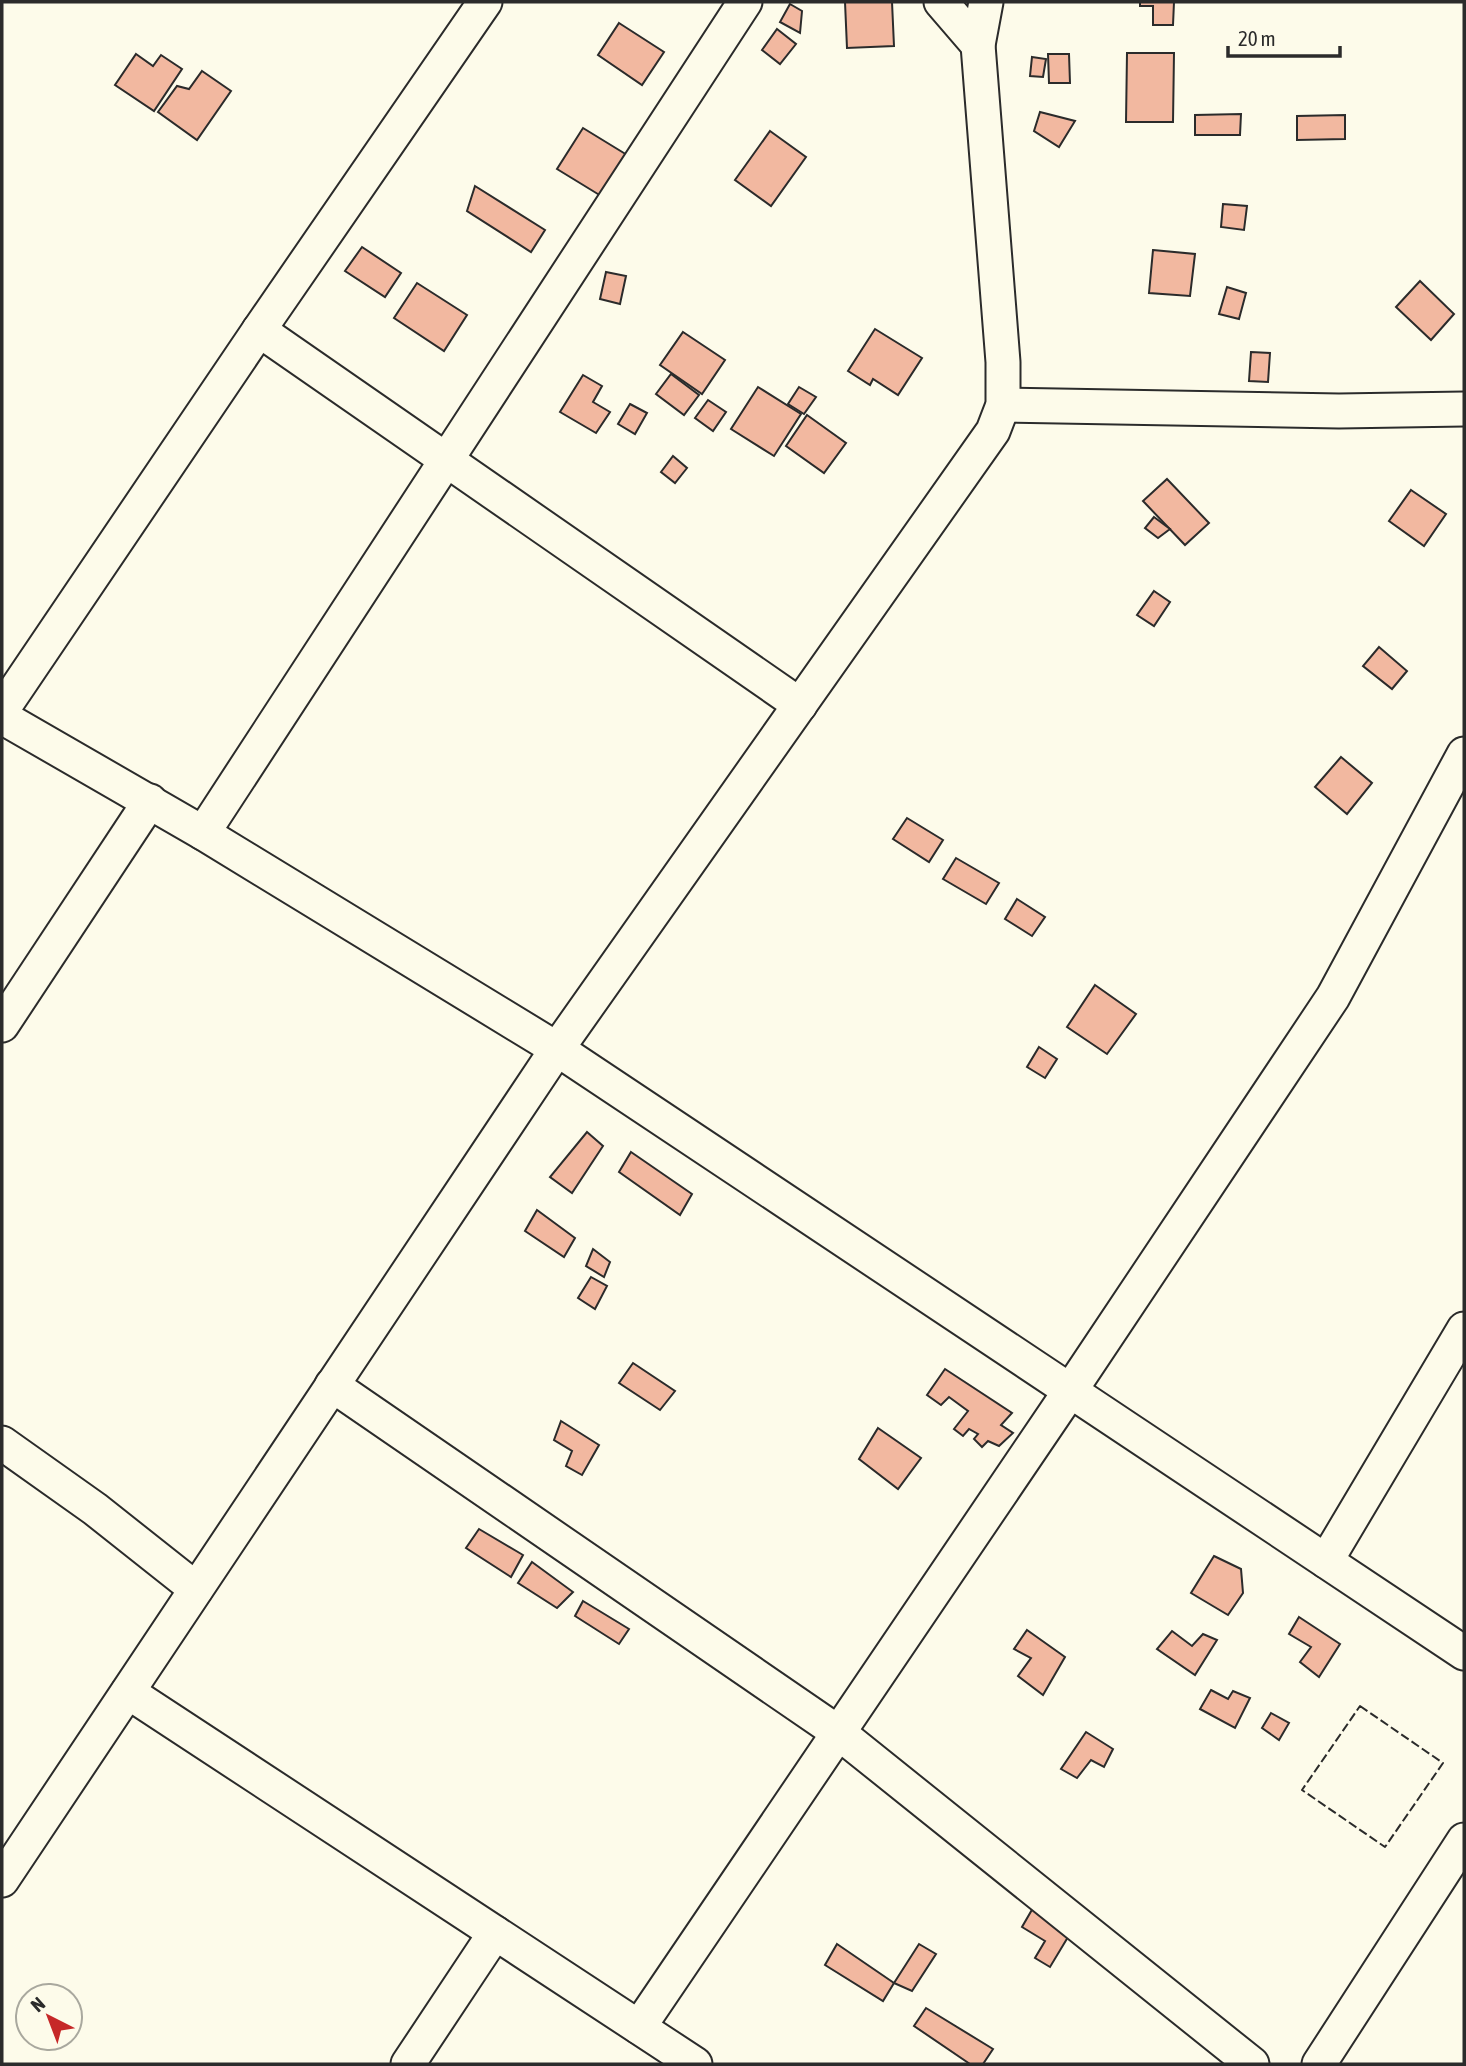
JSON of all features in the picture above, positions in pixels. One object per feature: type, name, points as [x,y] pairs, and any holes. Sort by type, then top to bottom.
[{"type":"street","points":[[2,710],[485,2]]},
{"type":"street","points":[[203,832],[745,2]]},
{"type":"street","points":[[941,2],[978,45]]},
{"type":"street","points":[[2,1880],[557,1049],[993,431],[1003,405],[1003,362],[978,45],[985,2]]},
{"type":"street","points":[[259,330],[800,705]]},
{"type":"street","points":[[1003,405],[1339,411],[1464,409]]},
{"type":"street","points":[[2,717],[203,832],[557,1049],[1464,1653]]},
{"type":"street","points":[[639,2027],[1070,1391],[1333,996],[1464,754]]},
{"type":"street","points":[[2,1025],[150,801]]},
{"type":"street","points":[[1326,1561],[1464,1329]]},
{"type":"street","points":[[332,1385],[839,1732],[1252,2064]]},
{"type":"street","points":[[2,1443],[95,1509],[196,1589]]},
{"type":"street","points":[[128,1692],[695,2064]]},
{"type":"street","points":[[1319,2064],[1464,1840]]},
{"type":"street","points":[[408,2064],[495,1933]]},
{"type":"building","points":[[845,2],[892,2],[894,46],[847,48]]},
{"type":"building","points":[[1140,2],[1174,2],[1173,25],[1153,25],[1153,6],[1140,6]]},
{"type":"building","points":[[790,4],[802,11],[800,33],[780,22]]},
{"type":"building","points":[[619,23],[664,52],[642,85],[598,55]]},
{"type":"building","points":[[777,29],[796,44],[780,64],[762,50]]},
{"type":"building","points":[[1127,53],[1174,53],[1173,122],[1126,122]]},
{"type":"building","points":[[136,54],[153,66],[161,55],[182,69],[154,111],[115,85]]},
{"type":"building","points":[[1048,54],[1069,54],[1070,83],[1049,83]]},
{"type":"building","points":[[1032,57],[1046,59],[1043,77],[1030,76]]},
{"type":"building","points":[[202,71],[231,91],[197,140],[158,112],[177,86],[189,89]]},
{"type":"building","points":[[1040,112],[1075,121],[1059,147],[1034,131]]},
{"type":"building","points":[[1241,114],[1240,135],[1195,135],[1195,115]]},
{"type":"building","points":[[1345,115],[1345,139],[1297,140],[1297,116]]},
{"type":"building","points":[[583,128],[632,158],[606,199],[557,169]]},
{"type":"building","points":[[770,131],[806,157],[771,206],[735,180]]},
{"type":"building","points":[[475,186],[545,230],[531,252],[467,211]]},
{"type":"building","points":[[1223,204],[1247,206],[1244,230],[1221,227]]},
{"type":"building","points":[[362,247],[401,273],[385,297],[345,271]]},
{"type":"building","points":[[1153,250],[1195,254],[1190,296],[1149,293]]},
{"type":"building","points":[[606,272],[626,276],[620,304],[600,299]]},
{"type":"building","points":[[1420,281],[1454,314],[1431,340],[1396,307]]},
{"type":"building","points":[[417,283],[467,315],[444,351],[394,318]]},
{"type":"building","points":[[1227,287],[1246,293],[1239,319],[1219,314]]},
{"type":"building","points":[[875,329],[922,358],[898,395],[873,379],[870,385],[848,371]]},
{"type":"building","points":[[683,332],[725,360],[702,394],[660,365]]},
{"type":"building","points":[[1251,352],[1270,353],[1268,382],[1249,381]]},
{"type":"building","points":[[671,374],[699,395],[684,415],[656,394]]},
{"type":"building","points":[[583,375],[602,386],[593,402],[610,412],[596,433],[560,412]]},
{"type":"building","points":[[758,387],[801,414],[774,456],[731,429]]},
{"type":"building","points":[[799,387],[816,397],[804,414],[788,404]]},
{"type":"building","points":[[708,400],[726,412],[713,431],[695,418]]},
{"type":"building","points":[[630,404],[647,413],[635,434],[618,424]]},
{"type":"building","points":[[807,415],[846,443],[824,473],[786,446]]},
{"type":"building","points":[[673,456],[687,468],[675,483],[661,472]]},
{"type":"building","points":[[1167,479],[1209,523],[1185,545],[1143,501]]},
{"type":"building","points":[[1411,490],[1446,514],[1424,546],[1389,521]]},
{"type":"building","points":[[1154,517],[1170,529],[1158,538],[1145,528]]},
{"type":"building","points":[[1154,591],[1170,602],[1154,626],[1137,615]]},
{"type":"building","points":[[1379,647],[1407,671],[1392,689],[1363,666]]},
{"type":"building","points":[[1341,757],[1372,783],[1347,814],[1315,787]]},
{"type":"building","points":[[907,818],[943,840],[929,862],[893,839]]},
{"type":"building","points":[[956,858],[999,883],[986,904],[943,879]]},
{"type":"building","points":[[1017,899],[1045,917],[1032,936],[1005,919]]},
{"type":"building","points":[[1095,985],[1136,1014],[1107,1054],[1067,1027]]},
{"type":"building","points":[[1039,1047],[1057,1059],[1045,1078],[1027,1067]]},
{"type":"building","points":[[587,1132],[603,1146],[572,1193],[550,1177]]},
{"type":"building","points":[[631,1152],[692,1194],[680,1215],[619,1172]]},
{"type":"building","points":[[537,1210],[575,1238],[564,1257],[525,1231]]},
{"type":"building","points":[[593,1249],[610,1262],[604,1277],[586,1266]]},
{"type":"building","points":[[591,1277],[607,1286],[595,1309],[578,1298]]},
{"type":"building","points":[[633,1363],[675,1391],[660,1410],[619,1383]]},
{"type":"building","points":[[945,1369],[1012,1413],[1001,1425],[1013,1433],[999,1446],[988,1441],[982,1447],[974,1439],[978,1434],[969,1429],[963,1436],[954,1429],[968,1411],[949,1397],[941,1405],[927,1395]]},
{"type":"building","points":[[561,1421],[599,1445],[582,1475],[566,1466],[572,1451],[554,1440]]},
{"type":"building","points":[[878,1428],[921,1458],[898,1489],[859,1459]]},
{"type":"building","points":[[479,1529],[523,1555],[511,1577],[466,1548]]},
{"type":"building","points":[[1214,1556],[1241,1569],[1243,1593],[1228,1615],[1191,1593]]},
{"type":"building","points":[[532,1562],[573,1592],[557,1608],[518,1583]]},
{"type":"building","points":[[583,1601],[629,1629],[619,1644],[575,1616]]},
{"type":"building","points":[[1299,1617],[1340,1644],[1319,1677],[1300,1662],[1311,1647],[1289,1634]]},
{"type":"building","points":[[1027,1630],[1065,1657],[1043,1695],[1018,1676],[1031,1658],[1014,1649]]},
{"type":"building","points":[[1172,1631],[1192,1646],[1203,1634],[1217,1640],[1195,1675],[1157,1649]]},
{"type":"building","points":[[1211,1690],[1228,1699],[1233,1691],[1250,1698],[1235,1728],[1200,1709]]},
{"type":"building","points":[[1271,1713],[1289,1723],[1279,1740],[1262,1728]]},
{"type":"building","points":[[1086,1732],[1113,1749],[1104,1767],[1091,1760],[1077,1778],[1061,1769]]},
{"type":"building","points":[[1033,1908],[1071,1932],[1050,1967],[1035,1958],[1045,1941],[1022,1927]]},
{"type":"building","points":[[837,1944],[894,1983],[883,2001],[825,1965]]},
{"type":"building","points":[[919,1944],[936,1954],[912,1991],[894,1983]]},
{"type":"building","points":[[926,2008],[993,2049],[983,2064],[970,2064],[914,2026]]},
{"type":"fence","points":[[1360,1706],[1443,1763],[1385,1847],[1302,1790],[1360,1706]]}]
